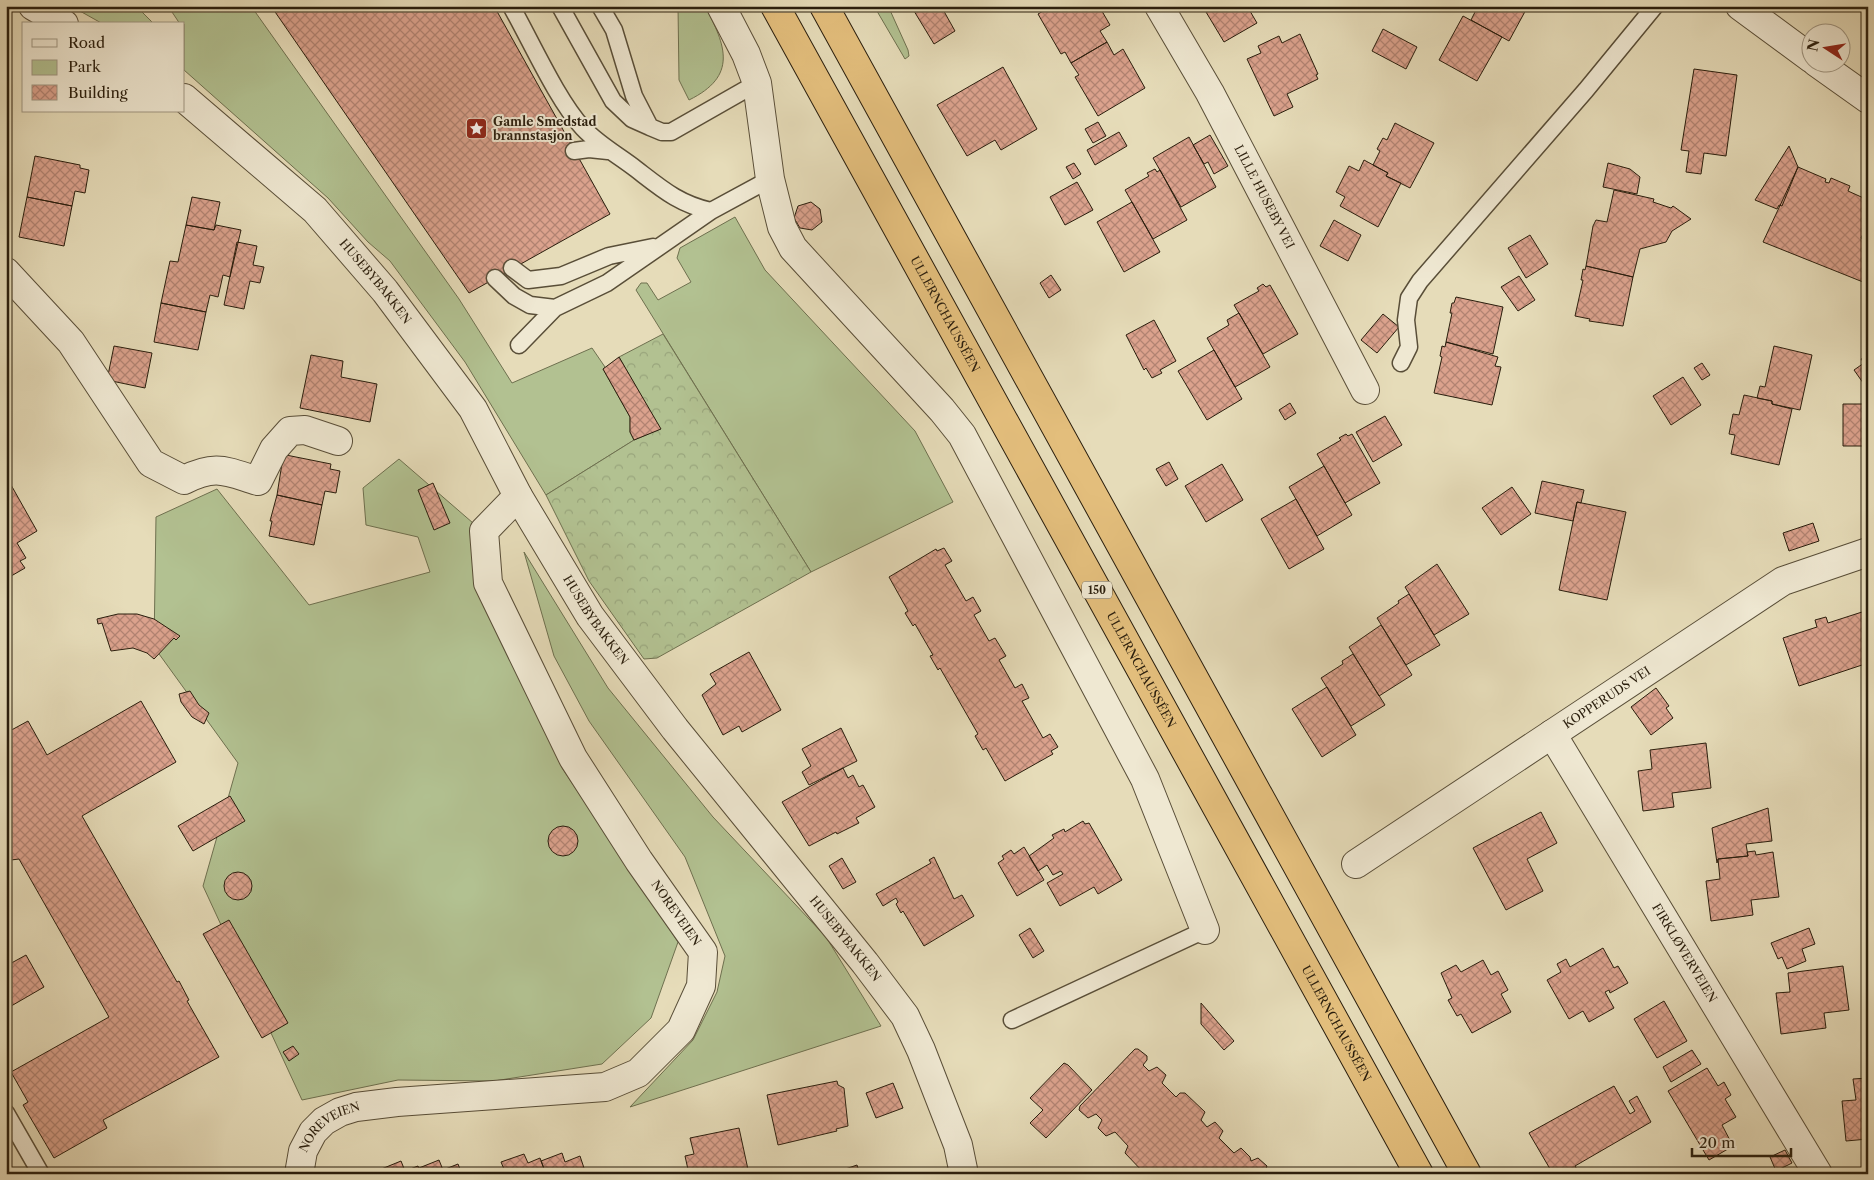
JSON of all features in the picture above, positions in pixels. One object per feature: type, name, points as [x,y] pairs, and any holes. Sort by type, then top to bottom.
[{"type":"highway","name":"ULLERNCHAUSSÉEN","points":[[775,6],[1420,1174]]},
{"type":"highway","points":[[824,6],[1467,1174]]},
{"type":"street","points":[[33,6],[61,22]]},
{"type":"street","points":[[721,6],[746,54],[756,83],[770,179],[782,227],[793,248],[942,410],[962,435],[1145,779],[1205,930]]},
{"type":"street","name":"LILLE HUSEBY VEI","points":[[1159,6],[1210,93],[1365,390]]},
{"type":"street","points":[[1740,6],[1802,52]]},
{"type":"street","points":[[1830,72],[1868,99]]},
{"type":"street","name":"HUSEBYBAKKEN","points":[[185,99],[315,210],[385,291],[473,409],[518,496],[590,616],[675,729],[865,963],[904,1016],[921,1050],[958,1145],[964,1174]]},
{"type":"street","points":[[6,272],[71,342],[151,463],[184,480],[201,472],[217,469],[258,481],[274,449],[290,431],[305,430],[338,441]]},
{"type":"street","name":"NOREVEIEN","points":[[299,1174],[303,1151],[313,1132],[324,1121],[340,1112],[356,1107],[397,1102],[605,1087],[638,1073],[681,1030],[701,986],[703,952],[639,862],[573,758],[488,583],[484,531],[518,496]]},
{"type":"street","name":"KOPPERUDS VEI","points":[[1356,864],[1783,581],[1868,552]]},
{"type":"street","name":"FIRKLØVERVEIEN","points":[[1552,734],[1818,1174]]},
{"type":"lane","points":[[512,6],[559,93],[582,127],[608,151],[628,163],[674,199],[694,208],[711,211]]},
{"type":"lane","points":[[560,6],[613,101],[632,119],[662,132],[671,132],[756,83]]},
{"type":"lane","points":[[600,6],[614,30],[634,96],[650,126]]},
{"type":"lane","points":[[1401,363],[1409,347],[1406,320],[1409,298],[1420,281],[1586,90],[1655,6]]},
{"type":"lane","points":[[574,151],[608,151]]},
{"type":"lane","points":[[519,345],[555,308],[607,283],[711,211],[770,179]]},
{"type":"lane","points":[[512,268],[528,280],[562,276],[610,256],[662,246]]},
{"type":"lane","points":[[496,278],[514,296],[530,305],[555,308]]},
{"type":"lane","points":[[1012,1020],[1205,930]]},
{"type":"lane","points":[[6,1113],[41,1174]]},
{"type":"green space","points":[[71,6],[136,6],[152,22],[99,22]]},
{"type":"green space","points":[[168,6],[251,6],[459,299],[512,383],[592,348],[605,367],[603,369],[630,417],[630,432],[634,440],[546,495],[465,362],[390,261],[368,242],[328,198],[185,71],[185,22],[179,22]]},
{"type":"green space","points":[[678,6],[705,6],[722,47],[723,59],[721,70],[715,81],[705,91],[689,100],[679,80]]},
{"type":"green space","points":[[874,6],[889,8],[908,50],[909,56],[905,59]]},
{"type":"green space","points":[[735,217],[765,270],[915,431],[953,502],[811,572],[636,290],[641,283],[647,283],[658,300],[691,282],[677,258],[680,248]]},
{"type":"green space","points":[[663,334],[811,572],[657,658],[644,659],[589,581],[546,495],[634,440],[660,429],[619,357]]},
{"type":"green space","points":[[399,459],[473,523],[480,584],[562,768],[678,942],[651,1018],[602,1064],[494,1081],[398,1080],[302,1100],[203,886],[238,763],[154,647],[156,517],[217,489],[309,605],[430,572],[418,537],[366,525],[363,488]]},
{"type":"green space","points":[[524,552],[608,688],[713,817],[826,937],[881,1026],[630,1107],[693,1040],[717,992],[725,956],[685,857],[589,721],[554,656]]},
{"type":"building","points":[[271,6],[494,6],[610,214],[469,293]]},
{"type":"building","points":[[911,6],[941,6],[955,31],[934,44]]},
{"type":"building","points":[[1052,6],[1099,6],[1110,25],[1100,31],[1107,42],[1071,63],[1065,52],[1061,54],[1038,14]]},
{"type":"building","points":[[1216,6],[1247,6],[1257,23],[1224,42],[1206,12]]},
{"type":"building","points":[[1478,6],[1528,6],[1509,41],[1471,20]]},
{"type":"building","points":[[1463,16],[1502,37],[1477,81],[1439,60]]},
{"type":"building","points":[[1383,29],[1417,47],[1406,69],[1372,51]]},
{"type":"building","points":[[1300,34],[1318,74],[1316,75],[1318,79],[1287,94],[1293,107],[1274,116],[1247,59],[1261,53],[1258,46],[1279,36],[1282,43]]},
{"type":"building","points":[[1107,42],[1114,55],[1123,49],[1145,88],[1098,116],[1075,77],[1079,75],[1071,63]]},
{"type":"building","points":[[1003,67],[1037,129],[1001,150],[995,140],[967,156],[937,105]]},
{"type":"building","points":[[1694,69],[1737,75],[1726,156],[1704,153],[1701,174],[1686,172],[1689,151],[1681,150]]},
{"type":"building","points":[[1098,122],[1106,136],[1093,143],[1085,129]]},
{"type":"building","points":[[1395,123],[1434,143],[1410,188],[1386,176],[1388,173],[1373,165],[1380,151],[1377,149],[1383,138],[1387,140]]},
{"type":"building","points":[[1119,132],[1127,146],[1095,165],[1087,150]]},
{"type":"building","points":[[1210,135],[1228,166],[1214,174],[1208,162],[1204,164],[1193,145]]},
{"type":"building","points":[[1189,137],[1216,187],[1181,207],[1153,158]]},
{"type":"building","points":[[1789,146],[1798,167],[1782,206],[1779,205],[1777,209],[1755,200]]},
{"type":"building","points":[[35,156],[80,165],[80,168],[89,170],[85,193],[75,191],[72,206],[27,197]]},
{"type":"building","points":[[1364,160],[1388,173],[1386,176],[1401,183],[1378,227],[1340,206],[1345,197],[1336,192],[1349,166],[1359,171]]},
{"type":"building","points":[[1074,163],[1081,174],[1073,179],[1066,167]]},
{"type":"building","points":[[1608,163],[1630,169],[1640,177],[1637,194],[1603,187]]},
{"type":"building","points":[[1798,167],[1826,179],[1825,182],[1829,183],[1831,178],[1850,186],[1848,191],[1868,200],[1868,223],[1861,238],[1868,241],[1868,284],[1763,242]]},
{"type":"building","points":[[1155,169],[1157,172],[1160,170],[1187,220],[1153,239],[1125,190],[1149,176],[1147,173]]},
{"type":"building","points":[[1077,182],[1093,210],[1065,225],[1050,197]]},
{"type":"building","points":[[1614,190],[1654,199],[1653,202],[1671,208],[1673,206],[1691,219],[1672,231],[1666,242],[1640,249],[1633,277],[1586,266],[1593,226],[1596,220],[1607,222]]},
{"type":"building","points":[[27,197],[72,206],[64,246],[19,237]]},
{"type":"building","points":[[192,197],[220,202],[214,230],[186,225]]},
{"type":"building","points":[[811,202],[820,209],[822,222],[812,230],[800,228],[794,218],[798,206]]},
{"type":"building","points":[[1132,202],[1160,252],[1124,272],[1097,222]]},
{"type":"building","points":[[1334,220],[1361,235],[1348,261],[1320,246]]},
{"type":"building","points":[[186,225],[214,230],[216,225],[241,230],[230,277],[223,275],[218,297],[210,295],[206,312],[161,303],[170,261],[178,262]]},
{"type":"building","points":[[1530,235],[1548,264],[1526,278],[1508,248]]},
{"type":"building","points":[[237,242],[257,246],[253,265],[264,267],[260,283],[250,281],[244,309],[224,305]]},
{"type":"building","points":[[1586,266],[1633,277],[1623,326],[1589,321],[1590,319],[1575,316],[1583,280],[1581,280],[1583,269],[1585,270]]},
{"type":"building","points":[[1051,275],[1061,290],[1049,298],[1040,283]]},
{"type":"building","points":[[1519,276],[1535,300],[1518,311],[1501,287]]},
{"type":"building","points":[[1263,284],[1266,287],[1270,285],[1298,334],[1263,354],[1234,305],[1259,291],[1257,288]]},
{"type":"building","points":[[1456,297],[1503,307],[1493,354],[1446,342],[1452,313],[1450,313],[1452,303],[1454,303]]},
{"type":"building","points":[[161,303],[206,312],[198,350],[154,342]]},
{"type":"building","points":[[1239,313],[1270,367],[1235,387],[1207,338],[1229,325],[1227,320]]},
{"type":"building","points":[[1383,314],[1399,327],[1377,353],[1361,340]]},
{"type":"building","points":[[1154,320],[1176,361],[1160,370],[1162,373],[1152,378],[1146,368],[1144,370],[1126,335]]},
{"type":"building","points":[[1446,342],[1498,357],[1495,366],[1501,367],[1492,405],[1434,393],[1442,357],[1440,356],[1442,346],[1445,347]]},
{"type":"building","points":[[114,346],[152,353],[145,388],[107,380]]},
{"type":"building","points":[[1774,346],[1812,355],[1800,410],[1772,404],[1772,401],[1757,398],[1760,386],[1765,387]]},
{"type":"building","points":[[1214,350],[1242,399],[1207,420],[1178,371]]},
{"type":"building","points":[[311,355],[343,361],[341,377],[377,384],[370,422],[300,408]]},
{"type":"building","points":[[1868,355],[1868,385],[1866,387],[1854,370],[1864,363],[1861,359]]},
{"type":"building","points":[[619,357],[661,429],[634,440],[630,432],[630,417],[603,369]]},
{"type":"building","points":[[1702,363],[1710,375],[1702,380],[1694,368]]},
{"type":"building","points":[[1683,377],[1701,405],[1671,425],[1653,396]]},
{"type":"building","points":[[1744,395],[1772,401],[1772,404],[1792,409],[1779,465],[1731,454],[1735,435],[1729,434],[1733,414],[1739,415]]},
{"type":"building","points":[[1290,403],[1296,413],[1285,420],[1279,410]]},
{"type":"building","points":[[1843,404],[1868,404],[1868,446],[1843,446]]},
{"type":"building","points":[[1385,416],[1402,445],[1373,462],[1356,432]]},
{"type":"building","points":[[1346,434],[1348,436],[1352,434],[1380,483],[1345,503],[1317,454],[1341,440],[1339,438]]},
{"type":"building","points":[[286,455],[331,464],[330,469],[340,471],[336,493],[325,491],[322,505],[277,495],[283,457],[285,458]]},
{"type":"building","points":[[1169,462],[1178,479],[1166,486],[1156,469]]},
{"type":"building","points":[[1222,464],[1243,500],[1206,522],[1185,486]]},
{"type":"building","points":[[1324,466],[1352,515],[1317,536],[1289,487]]},
{"type":"building","points":[[6,476],[37,531],[17,543],[26,558],[20,561],[25,568],[6,579]]},
{"type":"building","points":[[1542,481],[1584,490],[1581,503],[1577,502],[1573,521],[1535,513]]},
{"type":"building","points":[[433,483],[450,523],[434,530],[418,490]]},
{"type":"building","points":[[1512,487],[1531,514],[1501,535],[1482,508]]},
{"type":"building","points":[[277,495],[322,505],[314,545],[269,536],[272,521],[270,521]]},
{"type":"building","points":[[1296,499],[1324,549],[1289,569],[1261,519]]},
{"type":"building","points":[[1577,502],[1626,512],[1607,600],[1559,590]]},
{"type":"building","points":[[1813,523],[1819,541],[1789,551],[1783,533]]},
{"type":"building","points":[[944,548],[952,561],[945,565],[966,601],[973,597],[981,611],[974,615],[989,641],[995,638],[1006,656],[999,660],[1015,688],[1022,684],[1029,698],[1022,701],[1043,738],[1050,734],[1058,747],[1051,751],[1053,754],[1005,781],[986,748],[983,750],[975,736],[978,734],[940,668],[938,670],[930,656],[933,655],[915,624],[913,626],[905,613],[908,611],[889,577],[936,549],[937,551]]},
{"type":"building","points":[[1437,564],[1469,614],[1434,635],[1405,587]]},
{"type":"building","points":[[1409,594],[1440,645],[1406,665],[1377,618]]},
{"type":"building","points":[[1862,612],[1868,630],[1868,663],[1799,686],[1783,638],[1817,627],[1815,620],[1826,617],[1828,623]]},
{"type":"building","points":[[118,614],[137,614],[154,619],[180,636],[176,640],[174,638],[154,659],[147,653],[133,648],[111,651],[102,623],[98,624],[97,619]]},
{"type":"building","points":[[1381,625],[1412,675],[1379,696],[1349,647]]},
{"type":"building","points":[[749,652],[781,710],[742,732],[739,726],[723,735],[702,695],[716,684],[710,674]]},
{"type":"building","points":[[1353,654],[1385,705],[1351,726],[1321,678],[1343,664],[1342,661]]},
{"type":"building","points":[[1327,687],[1356,735],[1322,757],[1292,709]]},
{"type":"building","points":[[1656,688],[1669,706],[1666,708],[1673,718],[1651,735],[1631,707]]},
{"type":"building","points":[[190,691],[199,705],[209,713],[204,724],[192,717],[181,702],[179,694]]},
{"type":"building","points":[[141,701],[176,762],[82,816],[177,982],[179,981],[189,1000],[187,1001],[219,1057],[103,1120],[107,1128],[54,1158],[23,1105],[28,1102],[11,1072],[109,1017],[19,859],[11,860],[6,852],[6,733],[28,721],[47,755]]},
{"type":"building","points":[[841,728],[857,761],[809,785],[802,772],[811,766],[802,749]]},
{"type":"building","points":[[1706,743],[1711,788],[1672,793],[1674,807],[1643,811],[1638,771],[1652,769],[1650,750]]},
{"type":"building","points":[[843,768],[848,778],[853,775],[859,787],[863,785],[875,807],[856,818],[859,823],[809,846],[782,802]]},
{"type":"building","points":[[230,796],[245,821],[193,851],[178,826]]},
{"type":"building","points":[[1768,808],[1772,841],[1746,844],[1748,856],[1718,859],[1717,863],[1712,828]]},
{"type":"building","points":[[1541,812],[1557,843],[1527,859],[1543,891],[1506,910],[1473,848]]},
{"type":"building","points":[[1083,821],[1085,824],[1089,823],[1122,880],[1098,894],[1094,887],[1060,906],[1047,883],[1063,874],[1061,871],[1053,875],[1047,865],[1038,871],[1029,856],[1054,838],[1052,835],[1064,829],[1065,832]]},
{"type":"building","points":[[563,826],[573,831],[578,841],[573,851],[563,856],[553,851],[548,841],[553,831]]},
{"type":"building","points":[[1024,847],[1044,880],[1017,896],[998,863],[1004,859],[1002,856],[1011,850],[1014,854]]},
{"type":"building","points":[[1755,851],[1756,855],[1773,852],[1779,897],[1751,900],[1753,915],[1711,921],[1706,881],[1720,879],[1718,859],[1748,856],[1747,852]]},
{"type":"building","points":[[934,857],[954,899],[962,895],[974,916],[924,946],[903,911],[901,913],[896,904],[898,902],[896,898],[883,906],[876,894],[931,863],[929,860]]},
{"type":"building","points":[[842,858],[856,882],[843,889],[829,866]]},
{"type":"building","points":[[238,872],[248,876],[252,886],[248,896],[238,900],[228,896],[224,886],[228,876]]},
{"type":"building","points":[[229,920],[288,1023],[262,1038],[203,934]]},
{"type":"building","points":[[1030,928],[1044,951],[1033,958],[1019,935]]},
{"type":"building","points":[[1809,928],[1815,944],[1802,949],[1806,961],[1787,969],[1782,957],[1778,959],[1771,943]]},
{"type":"building","points":[[1603,948],[1614,968],[1618,966],[1628,983],[1610,993],[1609,990],[1605,992],[1614,1008],[1589,1022],[1583,1011],[1569,1019],[1547,980],[1561,972],[1557,964],[1566,959],[1570,967]]},
{"type":"building","points":[[26,955],[44,987],[6,1009],[6,966]]},
{"type":"building","points":[[1483,960],[1491,975],[1498,971],[1508,990],[1501,994],[1511,1012],[1472,1033],[1461,1014],[1457,1016],[1448,1000],[1452,998],[1441,973],[1456,965],[1461,972]]},
{"type":"building","points":[[1843,966],[1849,1010],[1824,1013],[1826,1028],[1781,1034],[1776,993],[1790,992],[1788,973]]},
{"type":"building","points":[[1664,1001],[1687,1041],[1657,1058],[1634,1019]]},
{"type":"building","points":[[1201,1003],[1234,1041],[1224,1050],[1201,1024]]},
{"type":"building","points":[[293,1046],[299,1054],[289,1061],[283,1052]]},
{"type":"building","points":[[1135,1049],[1138,1049],[1147,1056],[1147,1060],[1143,1065],[1149,1071],[1157,1067],[1166,1075],[1162,1083],[1176,1097],[1180,1093],[1185,1093],[1205,1112],[1201,1120],[1207,1127],[1215,1122],[1223,1131],[1219,1138],[1234,1153],[1241,1148],[1250,1157],[1251,1161],[1258,1158],[1267,1166],[1264,1174],[1157,1174],[1153,1169],[1145,1174],[1125,1153],[1128,1146],[1115,1132],[1106,1136],[1098,1128],[1102,1120],[1096,1114],[1088,1118],[1079,1110],[1080,1106]]},
{"type":"building","points":[[1692,1050],[1701,1064],[1671,1082],[1663,1067]]},
{"type":"building","points":[[1064,1063],[1092,1090],[1046,1138],[1030,1123],[1043,1110],[1030,1098]]},
{"type":"building","points":[[1707,1068],[1718,1086],[1724,1082],[1731,1095],[1725,1099],[1736,1117],[1722,1125],[1733,1146],[1709,1160],[1668,1091]]},
{"type":"building","points":[[1868,1078],[1868,1139],[1846,1141],[1842,1101],[1856,1100],[1853,1079]]},
{"type":"building","points":[[837,1081],[838,1085],[844,1088],[848,1126],[836,1129],[837,1131],[778,1145],[767,1095]]},
{"type":"building","points":[[893,1083],[903,1108],[876,1118],[866,1093]]},
{"type":"building","points":[[1614,1086],[1630,1114],[1635,1111],[1629,1101],[1637,1096],[1651,1122],[1575,1166],[1578,1171],[1573,1174],[1553,1174],[1529,1133]]},
{"type":"building","points":[[739,1128],[749,1174],[689,1174],[685,1156],[694,1154],[690,1138]]},
{"type":"building","points":[[1785,1150],[1792,1163],[1776,1171],[1770,1157]]},
{"type":"building","points":[[562,1153],[565,1162],[580,1156],[586,1174],[546,1174],[541,1161]]},
{"type":"building","points":[[524,1154],[528,1163],[540,1158],[546,1174],[506,1174],[501,1162]]},
{"type":"building","points":[[439,1160],[443,1170],[458,1164],[462,1174],[421,1174],[419,1168]]},
{"type":"building","points":[[401,1161],[405,1171],[418,1166],[421,1174],[381,1174],[379,1170]]},
{"type":"building","points":[[857,1165],[860,1174],[831,1174]]},
{"type":"place","name":"Gamle Smedstad brannstasjon","points":[[477,129]]}]
